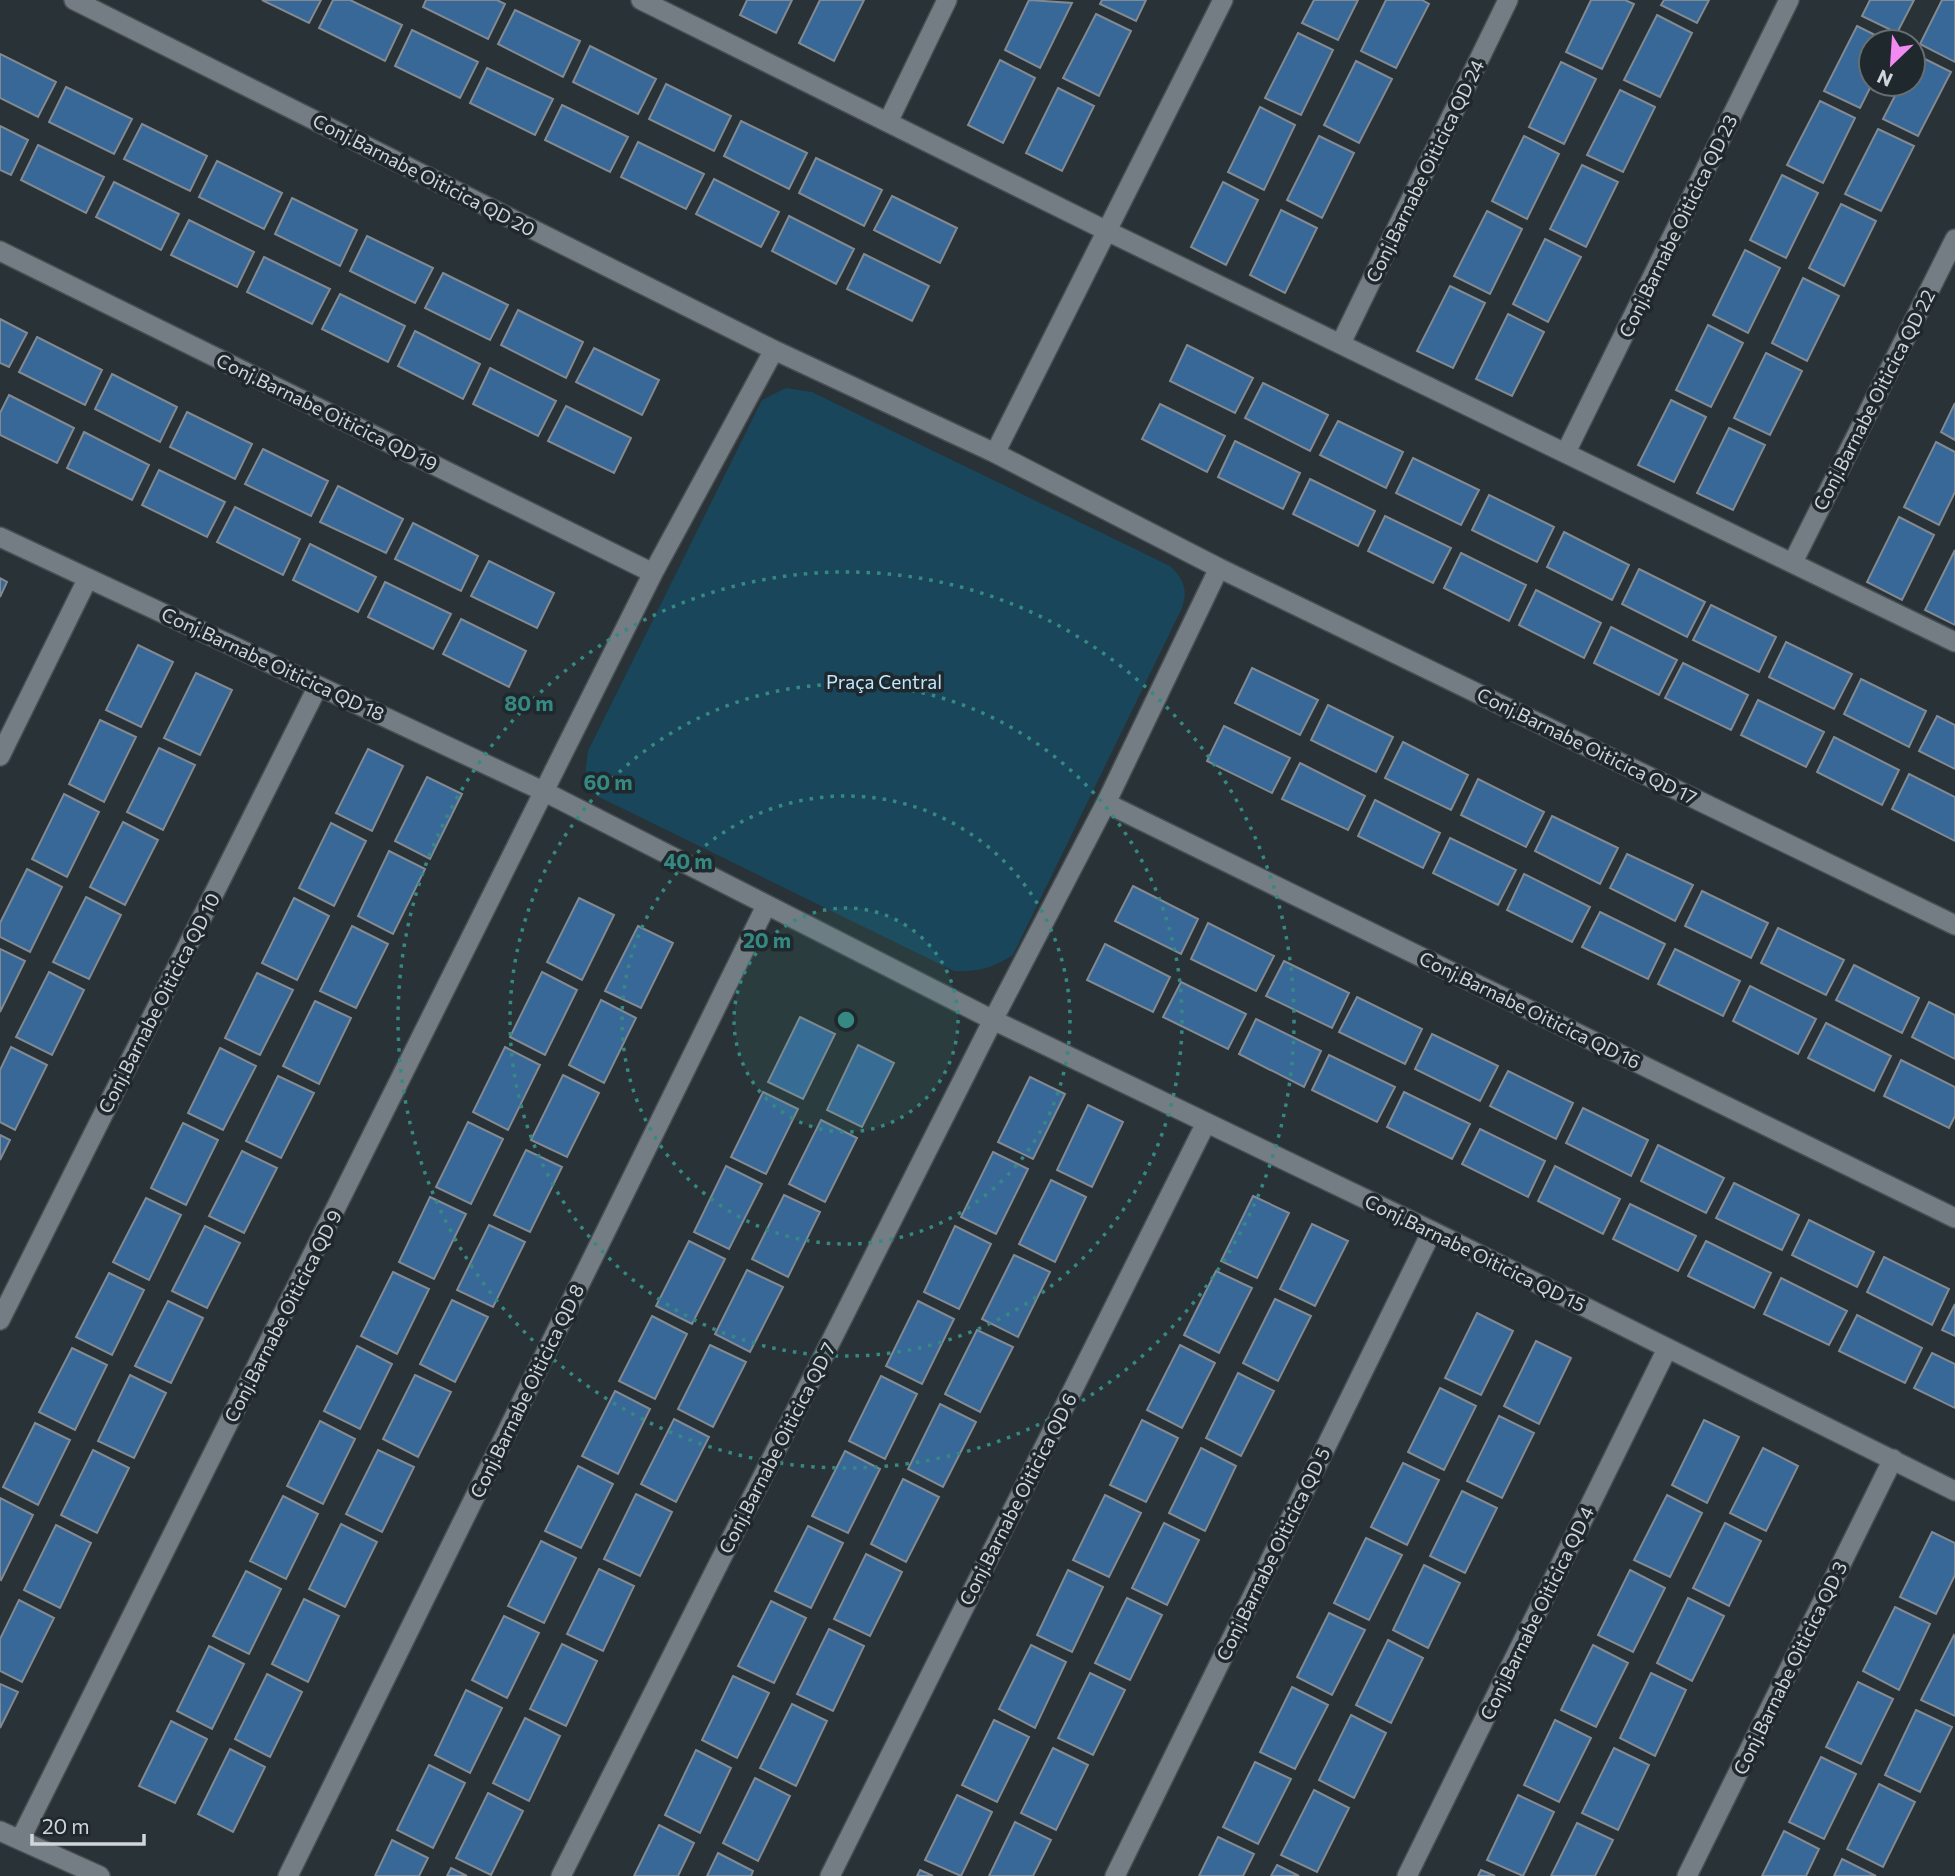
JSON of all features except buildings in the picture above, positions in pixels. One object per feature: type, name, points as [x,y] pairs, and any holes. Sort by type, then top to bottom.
[{"type":"street","name":"Conj.Barnabe Oiticica QD 20","points":[[74,0],[774,350],[995,453]]},
{"type":"street","points":[[888,122],[947,0]]},
{"type":"street","points":[[995,453],[1109,232],[1223,0]]},
{"type":"street","name":"Conj.Barnabe Oiticica QD 24","points":[[1341,343],[1508,0]]},
{"type":"street","name":"Conj.Barnabe Oiticica QD 23","points":[[1566,452],[1789,0]]},
{"type":"street","points":[[653,3],[1109,232],[1955,642]]},
{"type":"street","name":"Conj.Barnabe Oiticica QD 22","points":[[1793,562],[1955,239]]},
{"type":"street","name":"Conj.Barnabe Oiticica QD 19","points":[[0,251],[653,573]]},
{"type":"street","name":"Conj.Barnabe Oiticica QD 9","points":[[20,1840],[653,573],[774,350]]},
{"type":"street","name":"Conj.Barnabe Oiticica QD 17","points":[[995,453],[1219,568],[1955,925]]},
{"type":"street","name":"Conj.Barnabe Oiticica QD 18","points":[[0,537],[545,792],[766,906]]},
{"type":"street","name":"Conj.Barnabe Oiticica QD 7","points":[[561,1876],[993,1020],[1106,803],[1219,568]]},
{"type":"street","points":[[0,755],[89,578]]},
{"type":"street","name":"Conj.Barnabe Oiticica QD 10","points":[[0,1320],[318,686]]},
{"type":"street","name":"Conj.Barnabe Oiticica QD 16","points":[[1106,803],[1955,1218]]},
{"type":"street","name":"Conj.Barnabe Oiticica QD 15","points":[[766,906],[993,1020],[1432,1231],[1955,1490]]},
{"type":"street","name":"Conj.Barnabe Oiticica QD 8","points":[[288,1876],[766,906]]},
{"type":"street","name":"Conj.Barnabe Oiticica QD 6","points":[[830,1876],[1206,1123]]},
{"type":"street","name":"Conj.Barnabe Oiticica QD 5","points":[[1115,1876],[1432,1231]]},
{"type":"street","name":"Conj.Barnabe Oiticica QD 4","points":[[1407,1876],[1667,1349]]},
{"type":"street","name":"Conj.Barnabe Oiticica QD 3","points":[[1687,1876],[1893,1459]]},
{"type":"street","points":[[0,1832],[100,1876]]},
{"type":"green space","name":"Praça Central","points":[[786,388],[812,392],[1170,566],[1184,587],[1180,612],[1013,955],[992,966],[971,971],[954,971],[597,796],[585,775],[588,751],[762,400]]}]
